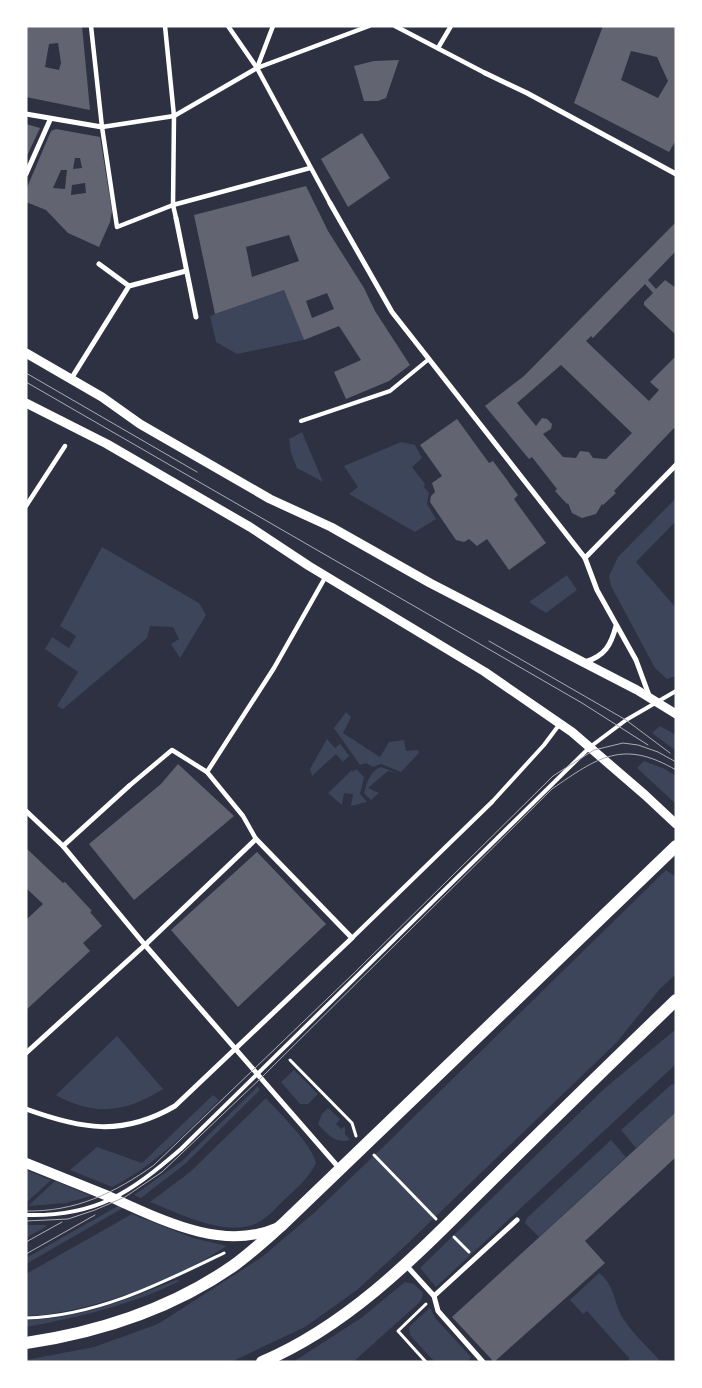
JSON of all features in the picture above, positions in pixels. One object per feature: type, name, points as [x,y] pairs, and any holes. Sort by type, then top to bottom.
[{"type":"main road","points":[[26,1343],[68,1337],[115,1324],[164,1305],[234,1265],[284,1224],[341,1170],[676,846]]},
{"type":"main road","points":[[262,1362],[301,1342],[346,1314],[405,1264],[676,1000]]},
{"type":"main road","points":[[26,1163],[183,1226],[221,1235],[254,1235],[284,1224]]},
{"type":"street","points":[[91,26],[102,127],[117,227],[173,205],[310,168]]},
{"type":"street","points":[[165,26],[174,116],[173,205],[196,317]]},
{"type":"street","points":[[228,26],[257,68],[310,168],[392,312],[585,558],[597,590],[636,660],[653,700]]},
{"type":"street","points":[[257,68],[273,26]]},
{"type":"street","points":[[26,114],[50,120],[102,127],[174,116],[257,68],[369,26]]},
{"type":"street","points":[[395,26],[527,93],[676,174]]},
{"type":"street","points":[[438,48],[451,26]]},
{"type":"street","points":[[26,174],[50,120]]},
{"type":"street","points":[[99,264],[129,286]]},
{"type":"street","points":[[71,379],[129,286],[186,271]]},
{"type":"street","points":[[26,353],[102,397],[140,424],[270,499],[331,527],[430,583],[582,662],[676,714]]},
{"type":"street","points":[[26,403],[107,444],[250,527],[326,576],[485,672],[560,723],[590,747],[676,824]]},
{"type":"street","points":[[26,506],[64,446]]},
{"type":"street","points":[[585,558],[676,465]]},
{"type":"street","points":[[207,772],[274,668],[326,576]]},
{"type":"street","points":[[582,662],[596,659],[605,652],[612,640],[616,625]]},
{"type":"street","points":[[63,846],[172,750],[207,772],[243,816],[256,839],[352,938]]},
{"type":"street","points":[[26,1109],[64,1122],[99,1128],[132,1124],[155,1118],[174,1106],[352,938],[492,802]]},
{"type":"street","points":[[26,811],[63,846],[145,945],[341,1170]]},
{"type":"street","points":[[26,1053],[145,945],[256,839]]},
{"type":"street","points":[[434,1296],[517,1220]]},
{"type":"street","points":[[405,1264],[434,1296],[438,1311],[483,1362]]},
{"type":"lane","points":[[301,421],[390,391],[429,359]]},
{"type":"lane","points":[[26,1215],[47,1215],[80,1211],[113,1198],[132,1187],[182,1149],[590,747],[653,700],[676,691]]},
{"type":"lane","points":[[492,802],[544,745],[560,723]]},
{"type":"path","points":[[290,1060],[352,1123],[356,1137],[476,1259]]},
{"type":"path","points":[[26,1318],[75,1312],[109,1303],[178,1275],[231,1250]]},
{"type":"path","points":[[426,1362],[398,1331],[434,1296]]},
{"type":"shaded area","points":[[284,290],[304,340],[237,354],[216,342],[210,316]]},
{"type":"shaded area","points":[[302,432],[323,482],[297,468],[291,453],[289,439]]},
{"type":"shaded area","points":[[401,442],[415,445],[422,458],[412,467],[425,484],[424,487],[429,493],[427,504],[436,519],[415,532],[349,494],[358,487],[344,466]]},
{"type":"shaded area","points":[[676,498],[676,521],[636,562],[676,608],[676,676],[667,679],[655,668],[611,586],[609,576],[618,557]]},
{"type":"shaded area","points":[[102,547],[199,603],[206,615],[180,658],[171,644],[179,639],[173,627],[150,626],[147,638],[63,709],[57,706],[78,672],[45,649],[52,637],[69,648],[76,636],[60,626]]},
{"type":"shaded area","points":[[567,575],[577,590],[546,613],[529,602]]},
{"type":"shaded area","points":[[346,712],[351,717],[343,733],[380,757],[389,742],[404,740],[406,751],[418,750],[419,753],[401,772],[381,764],[373,767],[366,763],[360,765],[334,728]]},
{"type":"shaded area","points":[[660,726],[676,735],[676,751],[652,733]]},
{"type":"shaded area","points":[[332,732],[349,756],[343,762],[336,754],[312,776],[310,769],[327,739],[335,748],[340,744]]},
{"type":"shaded area","points":[[644,761],[665,769],[676,776],[676,804],[637,768]]},
{"type":"shaded area","points":[[381,767],[399,774],[388,771],[368,788],[379,793],[371,800],[364,793],[365,789],[372,774]]},
{"type":"shaded area","points":[[356,769],[364,777],[360,794],[367,802],[351,806],[353,794],[344,793],[342,805],[328,793],[352,770],[353,772]]},
{"type":"shaded area","points":[[666,870],[676,877],[676,974],[659,990],[617,1042],[357,1290],[305,1327],[231,1362],[26,1362],[26,1360],[94,1347],[158,1324],[262,1257],[315,1212],[382,1148]]},
{"type":"shaded area","points":[[676,1029],[676,1064],[436,1287],[420,1268],[605,1088]]},
{"type":"shaded area","points":[[117,1036],[163,1089],[137,1103],[111,1109],[84,1107],[56,1095]]},
{"type":"shaded area","points":[[294,1070],[318,1094],[308,1104],[300,1104],[281,1082]]},
{"type":"shaded area","points":[[672,1084],[676,1085],[676,1112],[636,1148],[621,1130]]},
{"type":"shaded area","points":[[258,1086],[260,1090],[185,1164],[141,1198],[134,1195],[182,1161]]},
{"type":"shaded area","points":[[213,1095],[219,1100],[182,1136],[156,1159],[112,1187],[70,1170],[97,1147],[142,1163]]},
{"type":"shaded area","points":[[266,1098],[302,1138],[316,1163],[310,1174],[301,1184],[271,1213],[257,1223],[245,1227],[231,1228],[202,1222],[150,1202],[190,1172]]},
{"type":"shaded area","points":[[328,1108],[340,1119],[336,1124],[341,1129],[345,1126],[345,1134],[350,1140],[340,1141],[328,1135],[318,1124],[322,1114]]},
{"type":"shaded area","points":[[611,1140],[626,1157],[539,1237],[525,1223],[527,1218]]},
{"type":"shaded area","points":[[26,1170],[51,1180],[26,1203]]},
{"type":"shaded area","points":[[55,1181],[91,1196],[66,1203],[28,1206]]},
{"type":"shaded area","points":[[118,1206],[123,1208],[26,1264],[26,1258]]},
{"type":"shaded area","points":[[132,1214],[193,1238],[227,1246],[176,1275],[135,1292],[67,1311],[26,1316],[26,1274]]},
{"type":"shaded area","points":[[26,1225],[45,1225],[47,1226],[26,1238]]},
{"type":"shaded area","points":[[599,1273],[608,1283],[624,1320],[661,1362],[628,1362],[629,1358],[587,1311],[583,1314],[570,1300]]},
{"type":"shaded area","points":[[176,1280],[180,1281],[124,1303],[66,1319],[26,1327],[26,1320],[65,1316],[103,1307]]},
{"type":"shaded area","points":[[405,1282],[414,1284],[423,1293],[421,1301],[353,1362],[293,1362],[361,1318]]},
{"type":"shaded area","points":[[430,1308],[436,1319],[471,1357],[468,1362],[435,1362],[410,1335],[409,1328],[411,1325]]},
{"type":"building","points":[[26,26],[82,26],[90,110],[26,97]],"holes":[[[58,43],[61,63],[59,70],[45,67],[49,44]]]},
{"type":"building","points":[[603,26],[676,26],[676,140],[669,152],[574,103]],"holes":[[[631,51],[657,57],[668,81],[658,98],[621,80]]]},
{"type":"building","points":[[399,60],[386,98],[378,101],[364,101],[354,66],[374,61]]},
{"type":"building","points":[[26,124],[40,128],[26,158]]},
{"type":"building","points":[[56,129],[100,137],[112,211],[110,222],[99,247],[68,233],[46,210],[26,202],[26,190],[51,131]],"holes":[[[75,158],[80,158],[82,168],[73,169]],[[61,170],[67,170],[65,189],[53,188]],[[85,183],[86,193],[71,195],[72,185]]]},
{"type":"building","points":[[362,133],[390,178],[348,207],[321,159]]},
{"type":"building","points":[[306,186],[328,231],[364,288],[375,311],[410,365],[389,381],[346,399],[334,372],[361,360],[339,326],[304,340],[284,290],[215,314],[194,215]],"holes":[[[289,235],[299,261],[252,277],[246,247]],[[327,293],[334,309],[312,318],[306,301]]]},
{"type":"building","points":[[676,222],[676,251],[648,280],[656,289],[665,280],[676,288],[676,335],[644,305],[644,302],[653,293],[645,284],[593,338],[591,336],[586,341],[649,401],[659,390],[650,382],[676,356],[676,430],[674,428],[614,491],[616,493],[602,504],[596,514],[582,518],[572,513],[568,503],[555,491],[557,489],[532,457],[529,459],[485,406],[524,376]],"holes":[[[561,365],[632,433],[606,459],[593,458],[589,452],[580,451],[576,458],[563,457],[543,434],[551,429],[552,424],[547,419],[542,418],[536,426],[517,403]]]},
{"type":"building","points":[[457,419],[489,463],[493,461],[518,495],[514,499],[546,543],[509,570],[487,539],[477,546],[469,539],[464,542],[456,540],[430,502],[431,496],[435,492],[432,483],[442,476],[420,445]]},
{"type":"building","points":[[178,764],[234,816],[134,900],[89,844],[161,784]]},
{"type":"building","points":[[26,848],[63,883],[65,882],[92,911],[90,912],[102,926],[83,943],[90,951],[26,1010],[26,920],[43,904],[26,888]]},
{"type":"building","points":[[257,852],[326,924],[238,1007],[171,930]]},
{"type":"building","points":[[676,1112],[676,1157],[585,1241],[605,1263],[494,1362],[452,1317]]},
{"type":"tram line","points":[[26,373],[197,472]]},
{"type":"tram line","points":[[26,382],[582,703],[648,745]]},
{"type":"tram line","points":[[489,641],[626,720],[670,753]]},
{"type":"tram line","points":[[26,1211],[61,1208],[94,1199],[124,1184],[154,1165],[353,974],[553,776],[594,750],[623,743],[638,745],[658,752],[676,762]]},
{"type":"tram line","points":[[26,1221],[68,1219],[95,1210],[125,1197],[162,1172],[261,1078],[552,789],[583,768],[611,756],[641,755],[676,770]]},
{"type":"tram line","points":[[26,1254],[95,1215]]},
{"type":"tram line","points":[[26,1242],[62,1222]]}]
